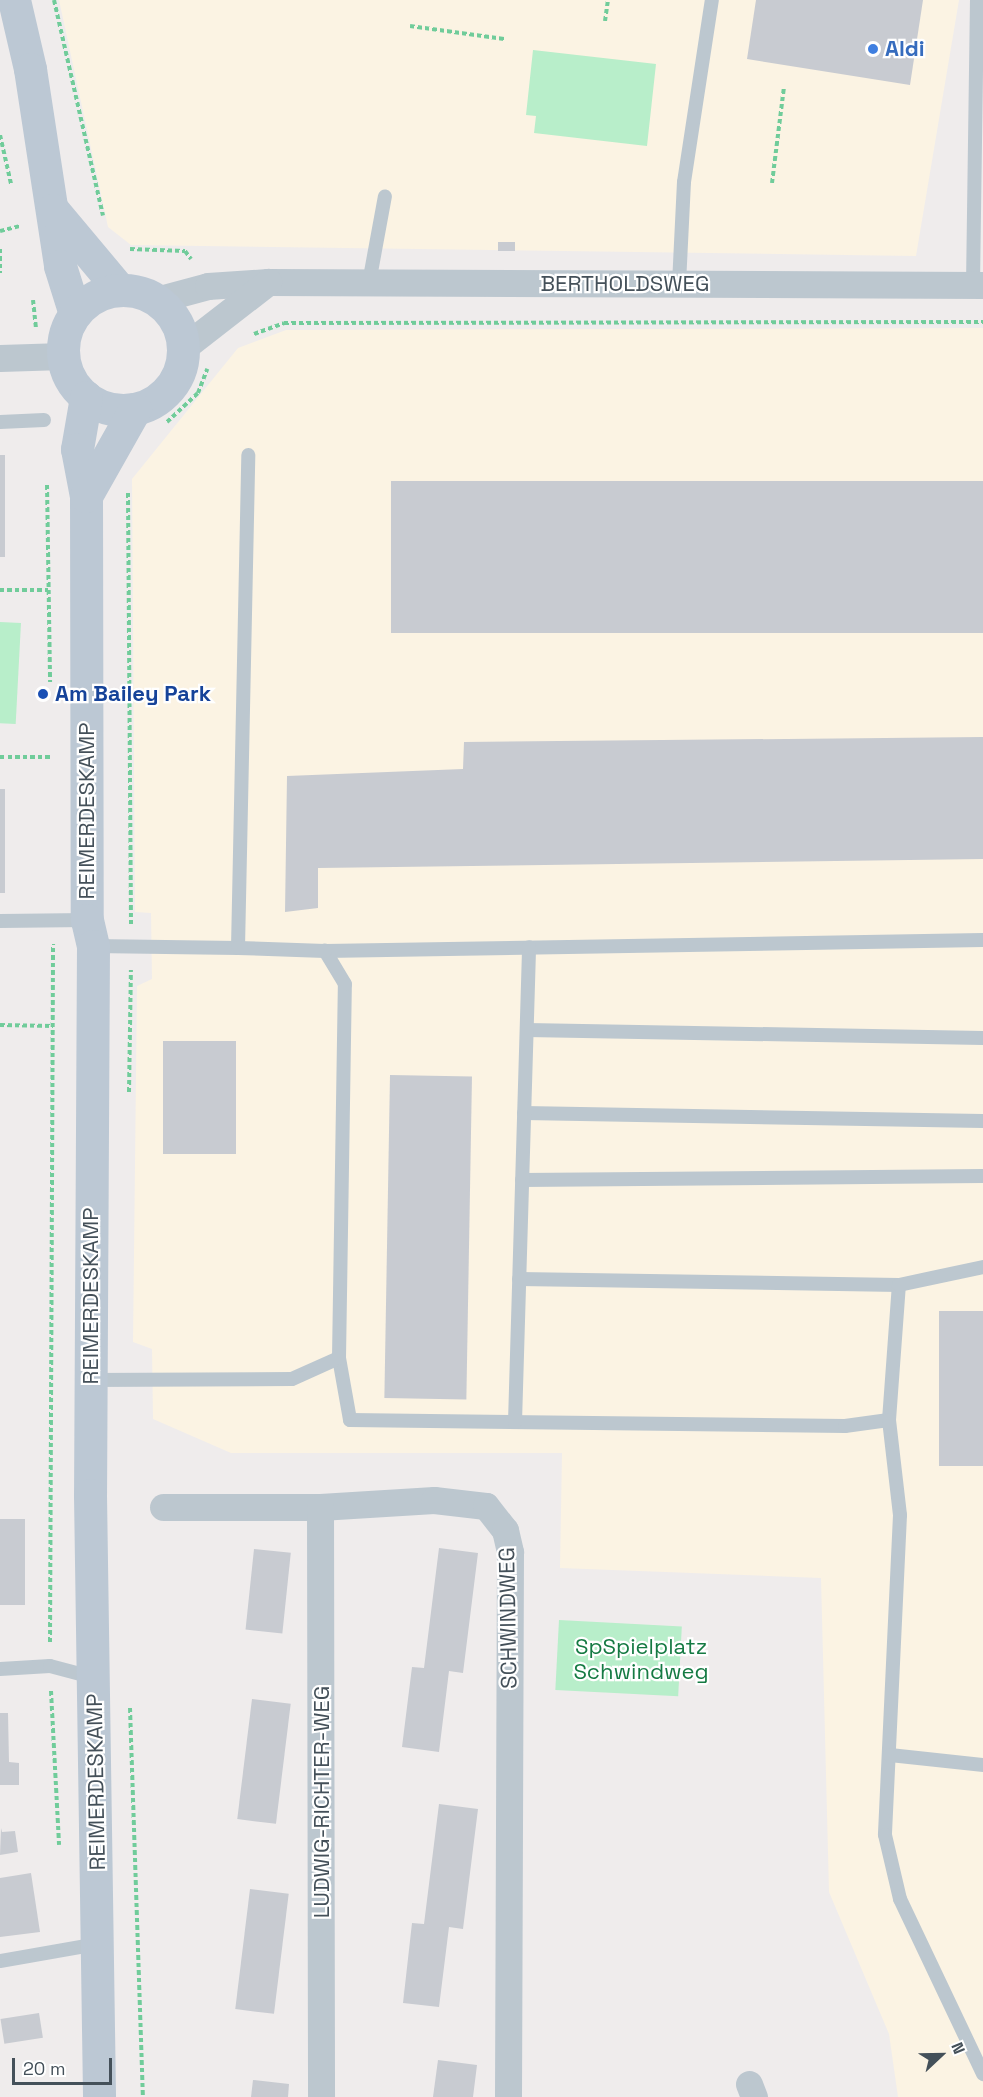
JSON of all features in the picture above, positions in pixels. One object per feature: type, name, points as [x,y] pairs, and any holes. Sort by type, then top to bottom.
[{"type":"main road","points":[[14,0],[53,210],[60,266],[75,314]]},
{"type":"main road","points":[[53,210],[99,243],[120,290]]},
{"type":"main road","points":[[120,290],[156,300],[176,323],[196,355],[147,418],[107,408],[86,398],[51,356],[75,314],[97,296],[120,290]]},
{"type":"main road","name":"REIMERDESKAMP","points":[[86,398],[77,449],[86,496],[90,933],[90,1380],[99,1944],[99,2097]]},
{"type":"main road","name":"REIMERDESKAMP","points":[[86,496],[147,418]]},
{"type":"street","name":"BERTHOLDSWEG","points":[[156,300],[208,286],[268,282],[978,285]]},
{"type":"street","points":[[196,355],[225,313],[268,282]]},
{"type":"street","points":[[0,358],[51,356]]},
{"type":"street","name":"SCHWINDWEG","points":[[163,1507],[320,1507],[434,1500],[486,1506],[505,1530],[510,1552],[508,2097]]},
{"type":"street","name":"LUDWIG-RICHTER-WEG","points":[[320,1507],[321,2097]]},
{"type":"lane","points":[[679,284],[684,182],[712,0]]},
{"type":"lane","points":[[977,0],[978,285]]},
{"type":"lane","points":[[369,283],[385,196]]},
{"type":"lane","points":[[0,422],[44,420]]},
{"type":"lane","points":[[238,948],[248,455]]},
{"type":"lane","points":[[0,921],[54,920],[131,945],[325,951],[983,940]]},
{"type":"lane","points":[[515,1422],[529,947]]},
{"type":"lane","points":[[325,951],[345,984],[339,1358],[350,1420],[845,1426],[889,1420]]},
{"type":"lane","points":[[527,1030],[983,1038]]},
{"type":"lane","points":[[524,1113],[983,1121]]},
{"type":"lane","points":[[522,1180],[983,1176]]},
{"type":"lane","points":[[519,1279],[899,1285],[983,1267]]},
{"type":"lane","points":[[899,1285],[889,1420],[900,1515],[885,1835],[900,1899],[983,2074]]},
{"type":"lane","points":[[90,1380],[292,1379],[339,1358]]},
{"type":"lane","points":[[0,1669],[50,1666],[94,1677]]},
{"type":"lane","points":[[890,1755],[983,1765]]},
{"type":"lane","points":[[0,1961],[99,1944]]},
{"type":"path","points":[[54,0],[99,243],[120,249],[185,251],[208,286]]},
{"type":"path","points":[[605,21],[608,0]]},
{"type":"path","points":[[410,26],[504,39]]},
{"type":"path","points":[[772,183],[784,87]]},
{"type":"path","points":[[0,135],[13,192]]},
{"type":"path","points":[[18,215],[22,236]]},
{"type":"path","points":[[0,231],[20,226]]},
{"type":"path","points":[[0,249],[0,273]]},
{"type":"path","points":[[32,286],[51,356]]},
{"type":"path","points":[[225,313],[235,333],[250,336],[284,323],[983,322]]},
{"type":"path","points":[[147,418],[198,393],[196,355]]},
{"type":"path","points":[[47,471],[50,685]]},
{"type":"path","points":[[128,488],[131,945],[129,1098]]},
{"type":"path","points":[[0,590],[48,590]]},
{"type":"path","points":[[51,745],[51,769]]},
{"type":"path","points":[[0,758],[51,757]]},
{"type":"path","points":[[54,920],[50,1666],[59,1855]]},
{"type":"path","points":[[0,1025],[53,1026]]},
{"type":"path","points":[[129,1697],[143,2097]]},
{"type":"shaded area","points":[[59,0],[959,0],[916,256],[131,245],[108,227]]},
{"type":"shaded area","points":[[983,328],[983,2097],[898,2097],[889,2034],[829,1892],[821,1578],[560,1568],[562,1453],[231,1453],[153,1419],[152,1349],[133,1342],[137,986],[152,979],[151,913],[135,912],[132,479],[238,348],[286,330]]},
{"type":"green space","points":[[533,50],[656,64],[647,146],[534,133],[536,116],[526,115]]},
{"type":"green space","points":[[0,622],[21,623],[16,724],[0,723]]},
{"type":"green space","name":"SpSpielplatz Schwindweg","points":[[559,1620],[682,1626],[678,1696],[555,1690]]},
{"type":"building","name":"Aldi","points":[[756,0],[923,0],[910,85],[747,59]]},
{"type":"building","points":[[498,242],[515,242],[515,251],[498,251]]},
{"type":"building","points":[[0,455],[5,455],[5,557],[0,557]]},
{"type":"building","points":[[391,481],[983,481],[983,633],[391,633]]},
{"type":"building","points":[[983,737],[983,859],[318,868],[318,908],[285,912],[287,776],[463,769],[464,742]]},
{"type":"building","points":[[0,789],[5,789],[5,893],[0,893]]},
{"type":"building","points":[[163,1041],[236,1041],[236,1154],[163,1154]]},
{"type":"building","points":[[390,1075],[472,1076],[466,1399],[384,1398]]},
{"type":"building","points":[[939,1311],[983,1311],[983,1466],[939,1466]]},
{"type":"building","points":[[0,1519],[25,1519],[25,1605],[0,1605]]},
{"type":"building","points":[[439,1548],[478,1553],[463,1673],[449,1671],[439,1752],[402,1747],[412,1667],[424,1668]]},
{"type":"building","points":[[254,1549],[291,1553],[282,1633],[246,1630]]},
{"type":"building","points":[[252,1699],[291,1704],[276,1824],[237,1819]]},
{"type":"building","points":[[0,1713],[8,1713],[9,1762],[19,1763],[19,1785],[0,1785]]},
{"type":"building","points":[[439,1804],[478,1809],[463,1929],[449,1927],[439,2007],[403,2003],[412,1923],[424,1924]]},
{"type":"building","points":[[1,1828],[2,1832],[15,1831],[18,1852],[0,1855]]},
{"type":"building","points":[[31,1873],[40,1932],[0,1937],[0,1878]]},
{"type":"building","points":[[250,1889],[289,1894],[274,2014],[235,2009]]},
{"type":"building","points":[[39,2013],[43,2038],[4,2044],[0,2019]]},
{"type":"building","points":[[438,2060],[477,2065],[473,2097],[433,2097]]},
{"type":"building","points":[[253,2080],[289,2084],[288,2097],[251,2097]]},
{"type":"place","name":"Aldi","points":[[873,49]]},
{"type":"place","name":"Am Bailey Park","points":[[43,694]]}]
